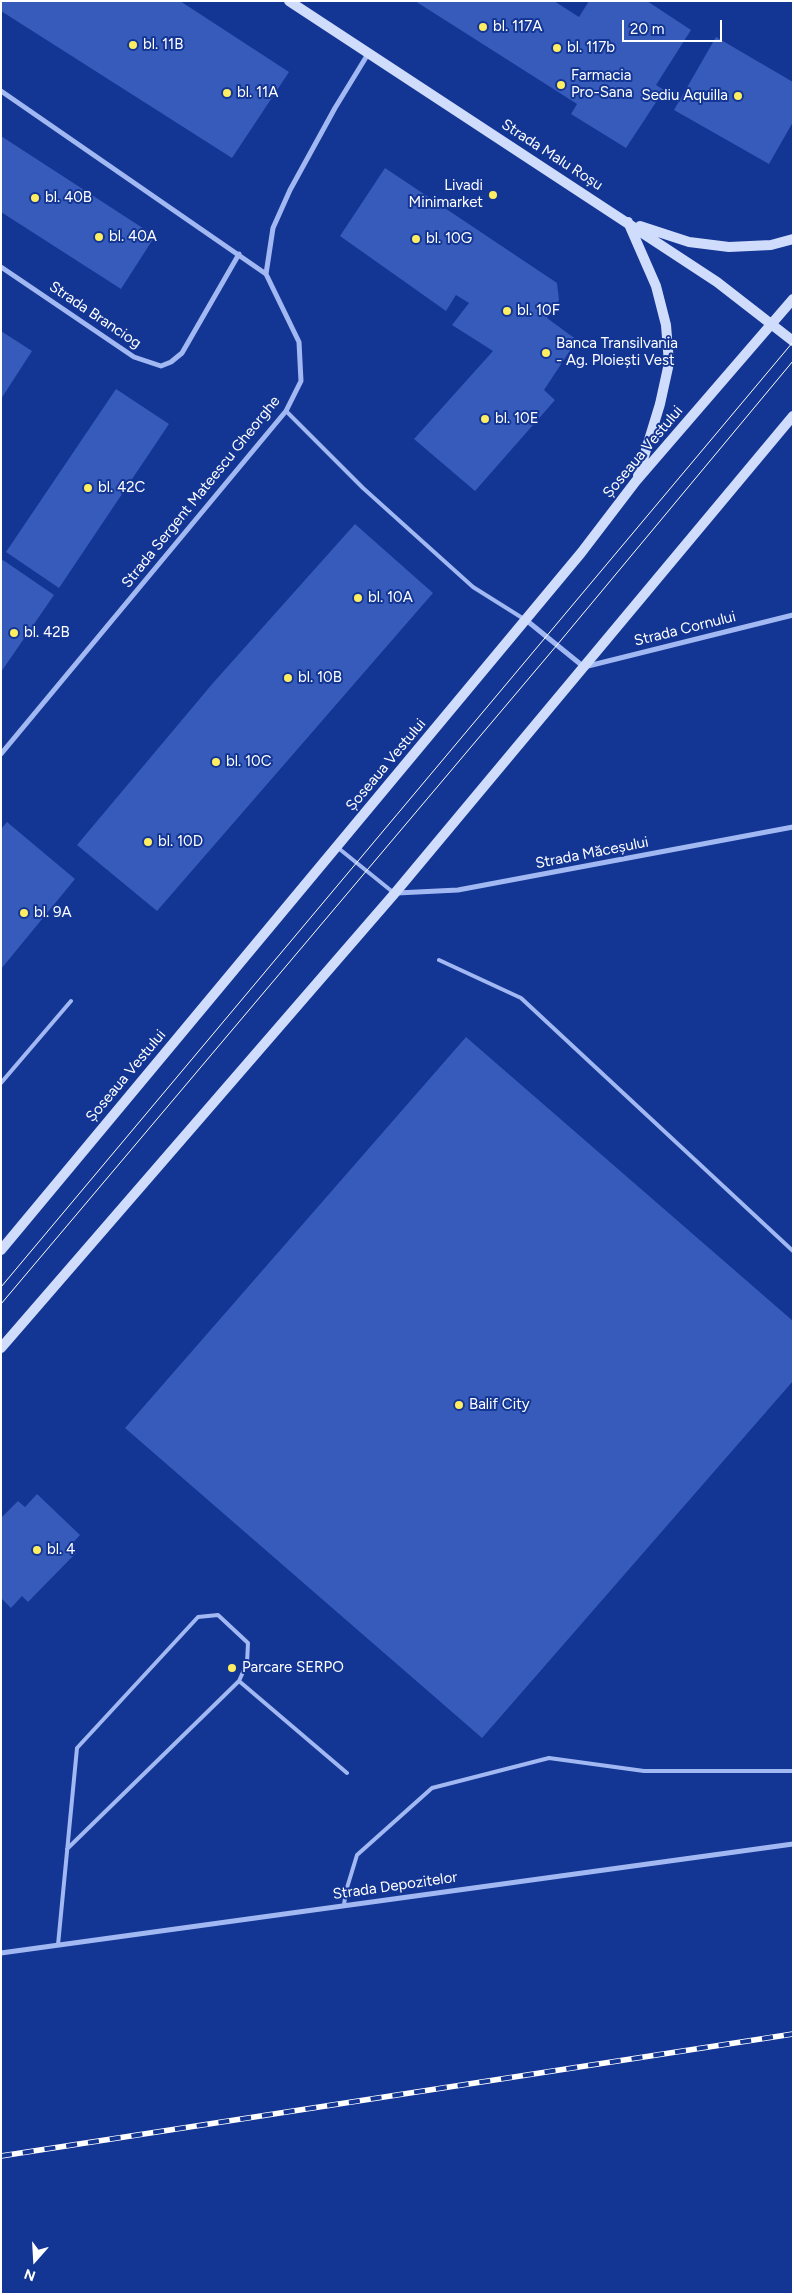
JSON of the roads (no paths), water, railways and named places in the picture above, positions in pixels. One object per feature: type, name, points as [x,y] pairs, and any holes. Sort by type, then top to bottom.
[{"type":"main road","name":"Strada Malu Roșu","points":[[289,1],[627,221],[717,282],[793,342]]},
{"type":"main road","points":[[627,221],[688,242],[729,247],[771,246],[793,239]]},
{"type":"main road","points":[[627,221],[656,286],[666,324],[669,364],[660,404],[636,481]]},
{"type":"main road","name":"Șoseaua Vestului","points":[[1,1250],[582,553],[636,481],[770,323],[793,299]]},
{"type":"main road","points":[[1,1348],[395,893],[793,416]]},
{"type":"street","points":[[1,92],[266,274],[273,228],[290,190],[335,108],[368,54]]},
{"type":"street","name":"Strada Branciog","points":[[1,268],[134,357],[161,366],[172,362],[182,353],[239,254]]},
{"type":"street","name":"Strada Sergent Mateescu Gheorghe","points":[[1,754],[286,411],[301,381],[299,342],[266,274]]},
{"type":"street","name":"Strada Cornului","points":[[584,667],[793,615]]},
{"type":"street","points":[[526,620],[584,667]]},
{"type":"street","name":"Strada Măceșului","points":[[395,893],[458,890],[793,827]]},
{"type":"street","name":"Strada Depozitelor","points":[[1,1954],[58,1944],[793,1844]]},
{"type":"lane","points":[[286,411],[363,488],[473,587],[526,620]]},
{"type":"lane","points":[[337,847],[395,893]]},
{"type":"lane","points":[[439,960],[521,998],[793,1251]]},
{"type":"lane","points":[[1,1083],[71,1002]]},
{"type":"lane","points":[[58,1944],[67,1849],[77,1748],[198,1617],[218,1615],[248,1643],[247,1663],[239,1681],[67,1849]]},
{"type":"lane","points":[[239,1681],[347,1774]]},
{"type":"lane","points":[[344,1906],[346,1891],[357,1856],[432,1788],[549,1758],[644,1771],[793,1771]]},
{"type":"tram line","points":[[1,1287],[793,342]]},
{"type":"tram line","points":[[1,1304],[557,645],[793,361]]},
{"type":"railway","points":[[1,2156],[793,2034]]},
{"type":"place","name":"bl. 117A","points":[[483,27]]},
{"type":"place","name":"bl. 11B","points":[[133,45]]},
{"type":"place","name":"bl. 117b","points":[[557,48]]},
{"type":"place","name":"Farmacia Pro-Sana","points":[[561,85]]},
{"type":"place","name":"bl. 11A","points":[[227,93]]},
{"type":"place","name":"Sediu Aquilla","points":[[738,96]]},
{"type":"place","name":"Livadi Minimarket","points":[[493,195]]},
{"type":"place","name":"bl. 40B","points":[[35,198]]},
{"type":"place","name":"bl. 40A","points":[[99,237]]},
{"type":"place","name":"bl. 10G","points":[[416,239]]},
{"type":"place","name":"bl. 10F","points":[[507,311]]},
{"type":"place","name":"Banca Transilvania - Ag. Ploiești Vest","points":[[546,353]]},
{"type":"place","name":"bl. 10E","points":[[485,419]]},
{"type":"place","name":"bl. 42C","points":[[88,488]]},
{"type":"place","name":"bl. 10A","points":[[358,598]]},
{"type":"place","name":"bl. 42B","points":[[14,633]]},
{"type":"place","name":"bl. 10B","points":[[288,678]]},
{"type":"place","name":"bl. 10C","points":[[216,762]]},
{"type":"place","name":"bl. 10D","points":[[148,842]]},
{"type":"place","name":"bl. 9A","points":[[24,913]]},
{"type":"place","name":"Balif City","points":[[459,1405]]},
{"type":"place","name":"bl. 4","points":[[37,1550]]},
{"type":"place","name":"Parcare SERPO","points":[[232,1668]]}]
